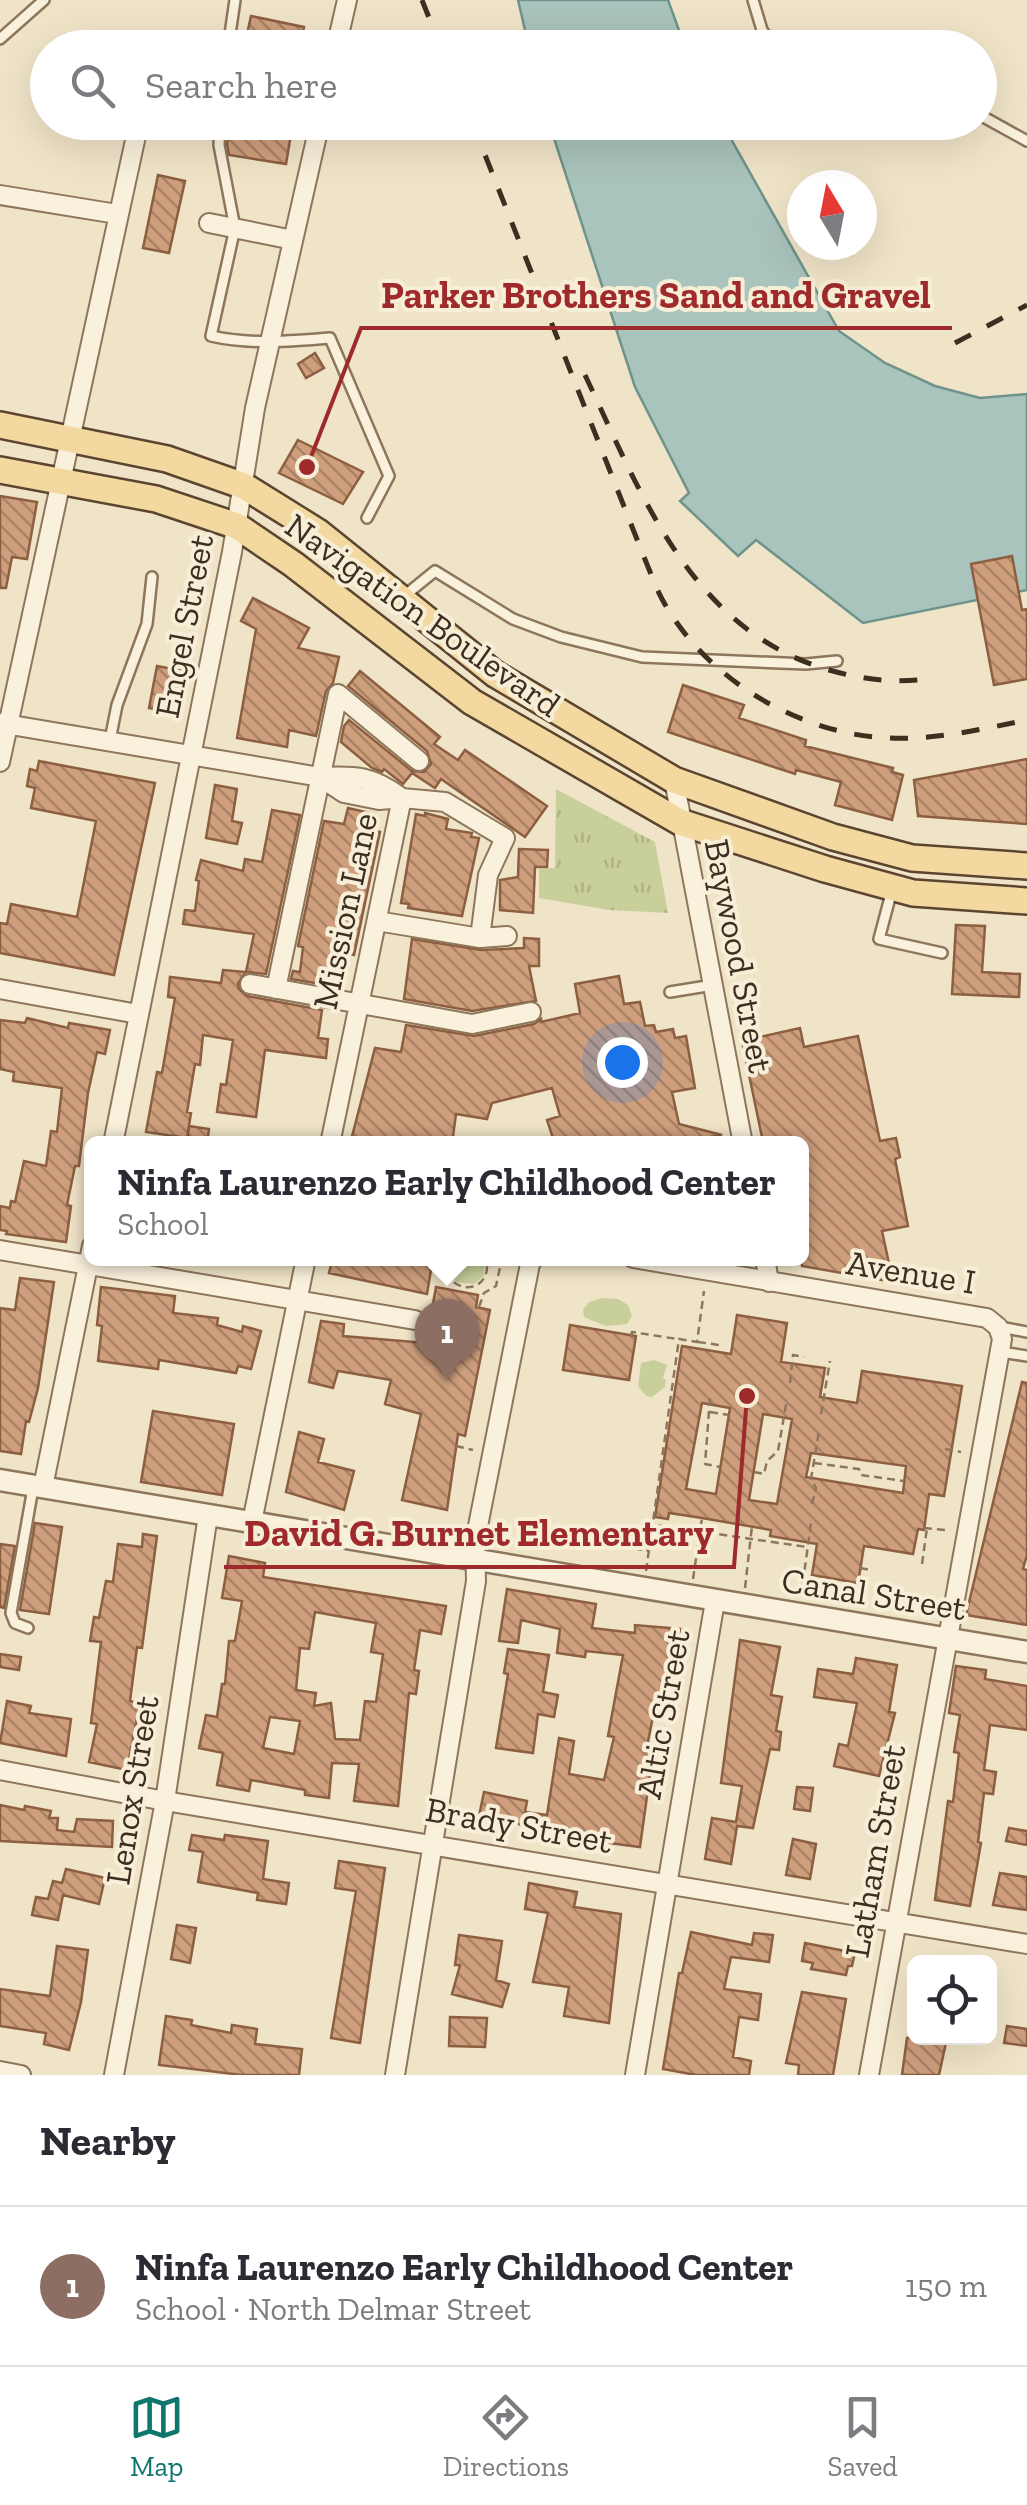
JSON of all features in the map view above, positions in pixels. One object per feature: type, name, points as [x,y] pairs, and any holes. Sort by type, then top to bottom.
[{"type":"main road","name":"Navigation Boulevard","points":[[0,425],[167,459],[244,486],[318,532],[494,674],[674,780],[832,837],[912,858],[1027,866]]},
{"type":"main road","name":"Navigation Boulevard","points":[[0,470],[156,499],[237,526],[374,624],[472,702],[680,822],[913,893],[1027,901]]},
{"type":"main road","points":[[374,624],[398,600]]},
{"type":"street","points":[[340,30],[347,0]]},
{"type":"street","points":[[0,762],[4,723],[134,140]]},
{"type":"street","name":"Engel Street","points":[[114,1136],[237,526],[255,408],[316,140]]},
{"type":"street","points":[[0,195],[117,214]]},
{"type":"street","points":[[209,223],[293,240]]},
{"type":"street","points":[[276,989],[338,694],[418,761]]},
{"type":"street","points":[[4,723],[320,777],[344,793],[380,800],[445,802],[505,838],[488,875],[480,938]]},
{"type":"street","name":"Baywood Street","points":[[674,780],[741,1136]]},
{"type":"street","name":"Mission Lane","points":[[332,1136],[402,798]]},
{"type":"street","points":[[377,921],[480,938],[508,936]]},
{"type":"street","points":[[250,984],[472,1024],[531,1012]]},
{"type":"street","points":[[0,990],[138,1014]]},
{"type":"street","points":[[0,1250],[84,1254]]},
{"type":"street","points":[[38,1486],[87,1266]]},
{"type":"street","points":[[146,1266],[415,1320]]},
{"type":"street","points":[[252,1522],[304,1266]]},
{"type":"street","points":[[395,2075],[476,1582],[475,1540],[530,1266]]},
{"type":"street","name":"Avenue I","points":[[678,1266],[987,1318],[998,1327]]},
{"type":"street","points":[[766,1266],[769,1282]]},
{"type":"street","name":"Latham Street","points":[[869,2075],[1001,1352],[998,1327]]},
{"type":"street","name":"Canal Street","points":[[0,1480],[1027,1652]]},
{"type":"street","name":"Lenox Street","points":[[114,2075],[165,1801],[208,1515]]},
{"type":"street","name":"Altic Street","points":[[636,2075],[715,1601]]},
{"type":"street","name":"Brady Street","points":[[0,1770],[165,1801],[1027,1944]]},
{"type":"street","points":[[0,2071],[21,2075]]},
{"type":"lane","points":[[0,39],[44,0]]},
{"type":"lane","points":[[231,30],[235,0]]},
{"type":"lane","points":[[753,0],[762,30]]},
{"type":"lane","points":[[997,125],[1027,142]]},
{"type":"lane","points":[[219,140],[235,228],[211,336],[270,342],[330,338],[390,476],[367,518]]},
{"type":"lane","points":[[398,600],[436,571],[513,620],[642,656],[806,664],[837,660]]},
{"type":"lane","points":[[110,740],[117,705],[147,624],[152,577]]},
{"type":"lane","points":[[892,887],[879,939],[942,953]]},
{"type":"lane","points":[[670,992],[712,985]]},
{"type":"lane","points":[[998,1327],[1027,1332]]},
{"type":"lane","points":[[1001,1352],[1027,1356]]},
{"type":"lane","points":[[28,1628],[15,1623],[11,1613],[38,1486]]},
{"type":"path","points":[[446,1266],[452,1281],[464,1288],[478,1284],[487,1274],[486,1266]]},
{"type":"path","points":[[479,1308],[484,1294],[496,1286],[500,1266]]},
{"type":"path","points":[[478,1284],[484,1294]]},
{"type":"path","points":[[697,1342],[704,1291]]},
{"type":"path","points":[[631,1336],[632,1332],[719,1345]]},
{"type":"path","points":[[679,1339],[650,1524],[807,1547]]},
{"type":"path","points":[[790,1383],[793,1355],[804,1357]]},
{"type":"path","points":[[821,1414],[830,1361]]},
{"type":"path","points":[[710,1398],[704,1464],[720,1467]]},
{"type":"path","points":[[754,1472],[764,1474],[767,1461],[778,1451],[787,1399]]},
{"type":"path","points":[[710,1412],[728,1414]]},
{"type":"path","points":[[812,1504],[816,1488],[811,1479],[819,1431]]},
{"type":"path","points":[[456,1446],[475,1450]]},
{"type":"path","points":[[945,1450],[961,1452]]},
{"type":"path","points":[[814,1463],[859,1469],[861,1476],[904,1481]]},
{"type":"path","points":[[693,1581],[702,1518]]},
{"type":"path","points":[[800,1598],[811,1523]]},
{"type":"path","points":[[646,1572],[654,1525]]},
{"type":"path","points":[[745,1589],[752,1526]]},
{"type":"path","points":[[922,1564],[926,1528],[945,1530]]},
{"type":"path","points":[[621,1546],[650,1550]]},
{"type":"path","points":[[860,1568],[870,1570]]},
{"type":"green space","points":[[556,789],[655,842],[668,913],[609,910],[539,898],[539,869],[555,868]]},
{"type":"green space","points":[[450,1266],[484,1266],[484,1276],[474,1284],[456,1282],[449,1273]]},
{"type":"green space","points":[[618,1299],[628,1305],[632,1316],[627,1324],[606,1326],[584,1317],[583,1310],[589,1302]]},
{"type":"green space","points":[[654,1360],[667,1365],[665,1387],[652,1397],[638,1386],[641,1363]]},
{"type":"water","points":[[518,0],[668,0],[679,30],[525,30]]},
{"type":"water","points":[[555,140],[732,140],[787,239],[787,260],[799,260],[839,331],[885,363],[935,386],[980,398],[1027,394],[1027,590],[863,623],[756,540],[738,556],[680,501],[689,493],[635,387]]},
{"type":"building","points":[[251,16],[304,27],[303,30],[248,30]]},
{"type":"building","points":[[228,140],[290,140],[286,164],[229,155]]},
{"type":"building","points":[[158,175],[185,181],[169,253],[143,248]]},
{"type":"building","points":[[315,353],[324,368],[306,378],[298,364]]},
{"type":"building","points":[[298,440],[363,472],[343,504],[279,473]]},
{"type":"building","points":[[0,496],[37,502],[27,559],[12,557],[6,588],[0,588]]},
{"type":"building","points":[[1012,556],[1022,610],[1027,609],[1027,679],[994,685],[971,564]]},
{"type":"building","points":[[253,598],[309,628],[298,648],[339,657],[316,736],[289,730],[287,747],[237,738],[256,629],[241,621]]},
{"type":"building","points":[[157,666],[183,671],[175,713],[149,708]]},
{"type":"building","points":[[360,671],[440,737],[434,744],[458,760],[465,750],[547,806],[525,837],[441,779],[435,788],[412,773],[403,784],[384,769],[382,772],[372,768],[341,742],[349,720],[412,771],[424,772],[431,764],[427,751],[348,686]]},
{"type":"building","points":[[683,685],[744,705],[739,718],[806,740],[805,746],[893,768],[892,772],[903,775],[892,820],[835,805],[841,782],[796,770],[795,774],[668,732]]},
{"type":"building","points":[[1027,759],[1027,824],[918,816],[914,780]]},
{"type":"building","points":[[39,761],[155,783],[114,975],[0,953],[0,923],[7,924],[11,904],[77,917],[96,821],[31,808],[35,788],[27,786],[30,769],[37,771]]},
{"type":"building","points":[[215,785],[237,789],[232,821],[242,823],[237,844],[206,838]]},
{"type":"building","points":[[348,808],[374,814],[371,830],[380,832],[354,955],[335,951],[332,974],[322,973],[321,984],[291,979],[293,971],[300,972],[303,947],[298,946],[324,821],[344,824]]},
{"type":"building","points":[[272,810],[300,815],[266,974],[246,972],[254,934],[183,924],[185,910],[195,911],[201,860],[243,871],[245,859],[262,862]]},
{"type":"building","points":[[416,814],[448,819],[446,829],[479,838],[462,916],[408,908],[409,904],[401,903]]},
{"type":"building","points":[[519,849],[548,850],[547,867],[535,867],[533,913],[500,910],[500,880],[518,877]]},
{"type":"building","points":[[956,925],[985,926],[982,972],[1020,974],[1019,997],[952,994]]},
{"type":"building","points":[[524,938],[539,939],[539,966],[529,966],[536,1001],[472,1011],[404,999],[412,939],[481,950],[524,948]]},
{"type":"building","points":[[223,970],[246,972],[238,983],[247,996],[322,1010],[318,1038],[328,1039],[326,1058],[265,1050],[256,1117],[217,1112],[233,1040],[203,1035],[200,1065],[195,1064],[187,1112],[191,1113],[187,1136],[146,1132],[157,1072],[162,1073],[175,998],[168,997],[170,977],[221,983]]},
{"type":"building","points":[[619,976],[624,1004],[640,1002],[645,1026],[654,1025],[656,1032],[673,1029],[675,1038],[686,1036],[695,1088],[672,1092],[679,1124],[722,1135],[552,1136],[547,1120],[560,1116],[552,1088],[492,1103],[487,1119],[456,1114],[453,1136],[352,1136],[375,1048],[401,1052],[406,1025],[474,1036],[580,1013],[575,984]]},
{"type":"building","points":[[27,1018],[68,1028],[69,1023],[110,1030],[105,1054],[97,1052],[88,1093],[79,1166],[75,1166],[67,1205],[71,1206],[66,1242],[0,1230],[0,1206],[10,1208],[11,1201],[15,1202],[24,1161],[46,1166],[51,1131],[57,1132],[62,1088],[13,1081],[14,1072],[0,1069],[0,1020],[25,1023]]},
{"type":"building","points":[[800,1028],[804,1047],[858,1036],[880,1141],[896,1138],[900,1157],[895,1159],[908,1226],[882,1231],[893,1282],[802,1266],[809,1266],[809,1136],[762,1136],[742,1041]]},
{"type":"building","points":[[189,1126],[209,1129],[208,1136],[188,1136]]},
{"type":"building","points":[[331,1266],[432,1266],[427,1294],[329,1273]]},
{"type":"building","points":[[20,1278],[54,1282],[38,1388],[29,1422],[26,1421],[21,1454],[0,1451],[0,1308],[15,1310]]},
{"type":"building","points":[[101,1287],[175,1296],[173,1313],[218,1318],[217,1325],[242,1332],[243,1326],[261,1331],[251,1369],[238,1366],[236,1373],[159,1360],[158,1369],[98,1361]]},
{"type":"building","points":[[436,1287],[478,1295],[476,1307],[490,1310],[465,1436],[458,1434],[447,1510],[402,1500],[421,1414],[385,1404],[391,1380],[338,1371],[333,1388],[309,1382],[321,1321],[344,1324],[343,1336],[426,1343]]},
{"type":"building","points":[[737,1315],[787,1323],[781,1362],[825,1368],[820,1397],[857,1403],[862,1371],[962,1386],[944,1496],[929,1494],[924,1530],[918,1529],[913,1554],[864,1546],[858,1583],[812,1575],[817,1544],[770,1536],[771,1530],[702,1518],[669,1513],[668,1519],[655,1517],[682,1346],[731,1354]],"holes":[[[702,1403],[730,1408],[716,1494],[686,1489]],[[763,1414],[792,1419],[777,1504],[749,1500]],[[811,1453],[906,1466],[903,1493],[806,1477]]]},
{"type":"building","points":[[570,1325],[636,1336],[629,1380],[563,1370]]},
{"type":"building","points":[[1022,1382],[1027,1383],[1027,1555],[1023,1569],[1027,1570],[1027,1625],[966,1615]]},
{"type":"building","points":[[153,1411],[234,1424],[222,1495],[141,1482]]},
{"type":"building","points":[[299,1432],[324,1439],[318,1462],[354,1471],[344,1510],[286,1492]]},
{"type":"building","points":[[35,1523],[62,1527],[49,1614],[20,1610]]},
{"type":"building","points":[[143,1534],[157,1536],[142,1648],[137,1647],[130,1701],[140,1703],[127,1770],[89,1762],[97,1724],[91,1723],[101,1642],[90,1641],[106,1581],[113,1582],[118,1544],[142,1547]]},
{"type":"building","points":[[0,1544],[15,1546],[4,1608],[0,1607]]},
{"type":"building","points":[[229,1556],[265,1563],[263,1577],[446,1606],[441,1634],[420,1630],[414,1670],[419,1671],[416,1694],[409,1693],[398,1806],[354,1801],[359,1764],[332,1763],[329,1798],[251,1780],[249,1791],[217,1785],[223,1753],[199,1748],[206,1715],[217,1717],[229,1641],[235,1641],[242,1601],[222,1598]],"holes":[[[315,1612],[376,1623],[371,1652],[383,1654],[376,1702],[365,1701],[360,1740],[335,1739],[331,1703],[314,1706],[316,1693],[296,1690],[300,1648],[309,1649]],[[270,1717],[300,1721],[294,1754],[263,1748]]]},
{"type":"building","points":[[507,1589],[596,1604],[592,1628],[635,1633],[635,1625],[680,1629],[677,1660],[672,1660],[663,1708],[655,1706],[646,1752],[653,1753],[640,1847],[578,1839],[479,1816],[484,1792],[527,1801],[525,1812],[547,1815],[559,1738],[574,1741],[569,1774],[604,1780],[614,1737],[608,1736],[623,1655],[586,1651],[585,1657],[557,1653],[560,1629],[521,1620],[518,1643],[499,1641]]},
{"type":"building","points":[[740,1640],[780,1647],[771,1695],[782,1697],[776,1731],[781,1732],[779,1750],[770,1749],[753,1828],[737,1826],[731,1864],[705,1859],[712,1818],[736,1822],[742,1786],[721,1783]]},
{"type":"building","points":[[508,1649],[549,1655],[543,1692],[558,1695],[554,1717],[538,1714],[533,1753],[496,1748],[508,1674],[504,1673]]},
{"type":"building","points":[[0,1654],[21,1657],[19,1670],[0,1667]]},
{"type":"building","points":[[856,1658],[897,1665],[889,1712],[895,1713],[879,1776],[834,1766],[839,1744],[848,1746],[857,1703],[814,1697],[818,1669],[853,1674]]},
{"type":"building","points":[[956,1666],[986,1670],[985,1679],[1027,1686],[1027,1730],[990,1725],[984,1770],[996,1772],[993,1794],[984,1793],[978,1842],[981,1843],[970,1906],[935,1900],[948,1801],[953,1802],[959,1753],[954,1752],[960,1715],[949,1713]]},
{"type":"building","points":[[7,1701],[31,1706],[29,1713],[71,1719],[66,1756],[0,1743]]},
{"type":"building","points":[[797,1787],[813,1788],[810,1811],[794,1809]]},
{"type":"building","points":[[0,1805],[51,1811],[49,1818],[58,1818],[57,1830],[74,1832],[77,1819],[113,1821],[112,1847],[0,1841]]},
{"type":"building","points":[[1009,1828],[1027,1831],[1027,1845],[1006,1841]]},
{"type":"building","points":[[192,1835],[268,1841],[263,1879],[289,1883],[286,1904],[257,1900],[258,1893],[198,1882],[203,1852],[189,1850]]},
{"type":"building","points":[[793,1839],[816,1844],[810,1879],[786,1875]]},
{"type":"building","points":[[339,1861],[385,1868],[360,2043],[331,2038],[356,1891],[335,1888]]},
{"type":"building","points":[[66,1869],[105,1878],[99,1904],[63,1895],[58,1920],[32,1915],[36,1897],[48,1899],[53,1881],[62,1883]]},
{"type":"building","points":[[1000,1873],[1027,1877],[1027,1910],[993,1905]]},
{"type":"building","points":[[529,1883],[577,1892],[574,1907],[621,1914],[609,2023],[564,2016],[569,1987],[533,1982],[548,1913],[525,1909]]},
{"type":"building","points":[[177,1925],[196,1928],[190,1963],[171,1959]]},
{"type":"building","points":[[691,1932],[752,1945],[754,1933],[773,1935],[769,1962],[731,1957],[724,1989],[761,1994],[758,2020],[739,2017],[733,2057],[751,2061],[749,2075],[696,2075],[663,2069],[679,1973]]},
{"type":"building","points":[[459,1935],[502,1941],[496,1980],[509,1984],[502,2007],[452,1994],[460,1965],[455,1965]]},
{"type":"building","points":[[805,1943],[855,1953],[852,1966],[848,1966],[846,1975],[811,1969],[813,1963],[802,1961]]},
{"type":"building","points":[[57,1946],[88,1950],[69,2050],[44,2044],[46,2033],[0,2026],[0,1989],[50,1996]]},
{"type":"building","points":[[802,1992],[846,1999],[833,2075],[798,2075],[799,2065],[786,2063]]},
{"type":"building","points":[[166,2016],[231,2033],[232,2025],[257,2029],[255,2044],[302,2049],[299,2075],[242,2075],[159,2065]]},
{"type":"building","points":[[450,2017],[487,2018],[485,2047],[449,2046]]},
{"type":"building","points":[[1007,2026],[1027,2029],[1027,2046],[1004,2043]]},
{"type":"building","points":[[907,2038],[907,2045],[945,2045],[939,2075],[902,2075]]},
{"type":"railway","points":[[422,0],[434,30]]},
{"type":"railway","points":[[479,140],[657,589],[680,628],[703,654],[729,677],[790,714],[856,734],[924,737],[1027,720]]},
{"type":"railway","points":[[955,343],[1027,305]]},
{"type":"railway","points":[[585,375],[650,510],[676,552],[705,590],[740,624],[781,651],[829,670],[881,680],[934,678]]},
{"type":"place","name":"Parker Brothers Sand and Gravel","points":[[307,467]]},
{"type":"place","name":"Ninfa Laurenzo Early Childhood Center","points":[[447,1381]]},
{"type":"place","name":"David G. Burnet Elementary","points":[[747,1396]]}]
